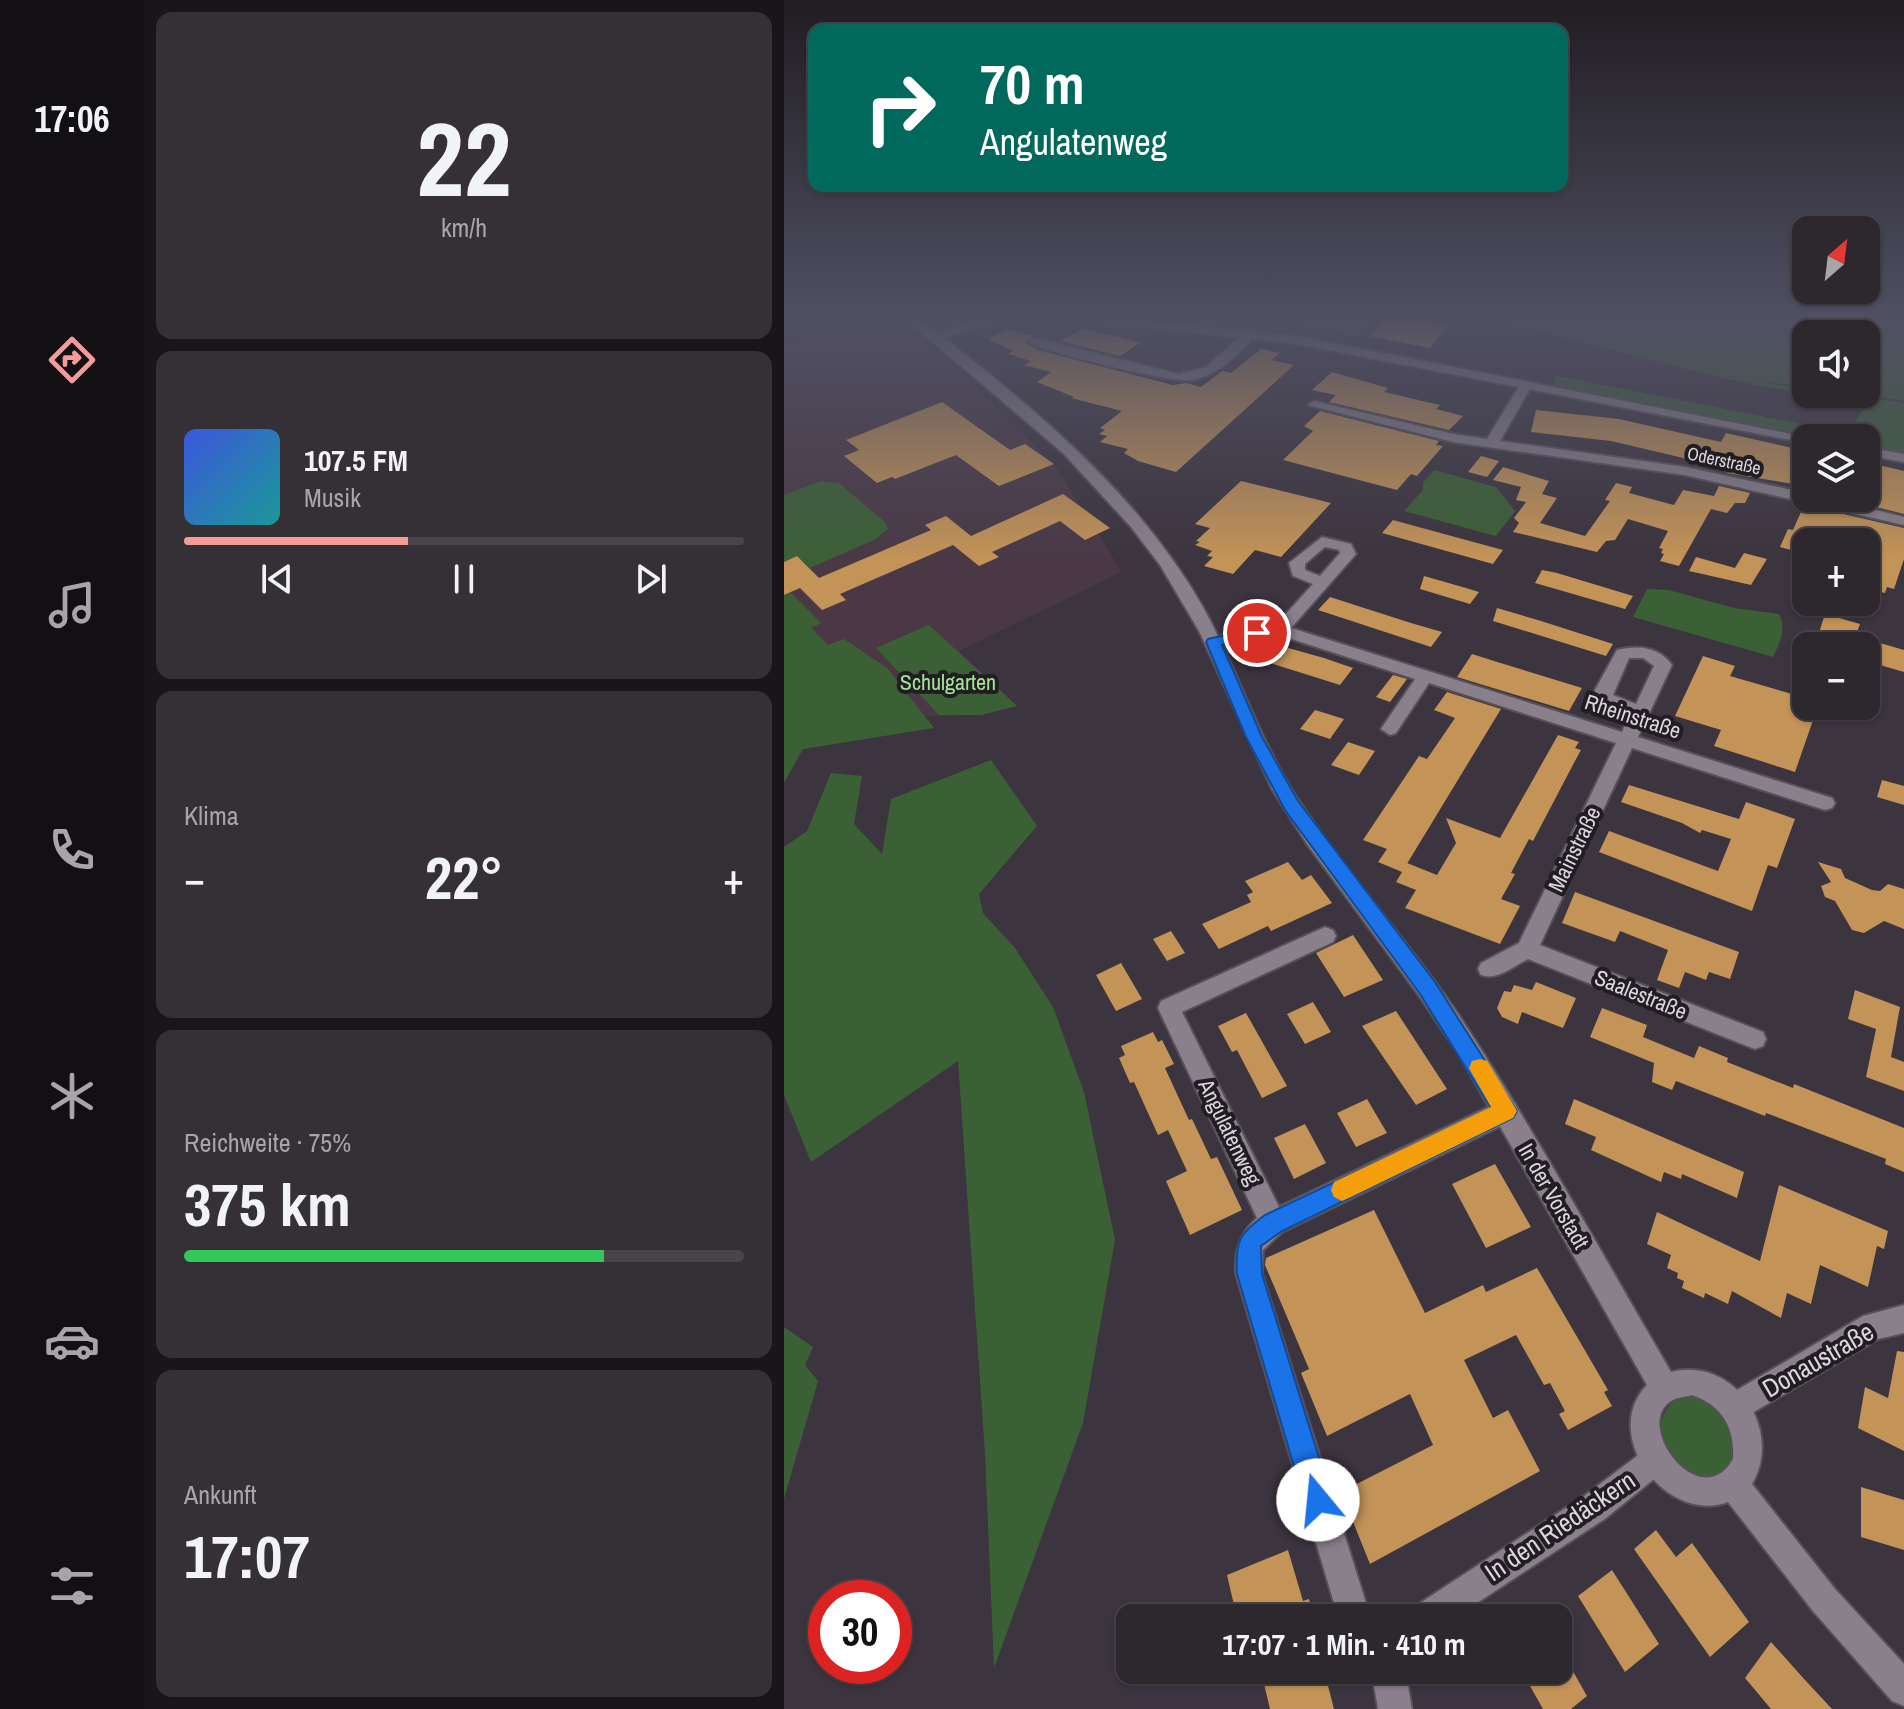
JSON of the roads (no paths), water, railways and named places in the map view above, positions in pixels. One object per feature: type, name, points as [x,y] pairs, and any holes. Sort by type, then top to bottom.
[{"type":"street","name":"In der Vorstadt","points":[[1010,400],[1122,506],[1178,579],[1213,642],[1254,737],[1292,806],[1427,988],[1506,1111],[1664,1387]]},
{"type":"street","points":[[1491,444],[1517,400]]},
{"type":"street","points":[[1602,400],[1792,436]]},
{"type":"street","name":"Oderstraße","points":[[1314,405],[1453,438],[1685,471],[1792,494]]},
{"type":"street","points":[[1880,454],[1904,458]]},
{"type":"street","name":"Oderstraße","points":[[1866,512],[1904,521]]},
{"type":"street","points":[[1280,630],[1323,582]]},
{"type":"street","name":"Rheinstraße","points":[[1213,642],[1280,630],[1825,803]]},
{"type":"street","points":[[1390,729],[1426,675]]},
{"type":"street","name":"Mainstraße","points":[[1527,949],[1641,712]]},
{"type":"street","name":"Angulatenweg","points":[[1273,1223],[1169,1008],[1325,936]]},
{"type":"street","points":[[1489,969],[1527,949]]},
{"type":"street","name":"Saalestraße","points":[[1527,949],[1755,1039]]},
{"type":"street","points":[[1350,1604],[1249,1274],[1248,1250],[1252,1239],[1273,1223],[1506,1111]]},
{"type":"street","name":"Donaustraße","points":[[1735,1407],[1873,1326],[1904,1319]]},
{"type":"street","points":[[1677,1382],[1700,1383],[1722,1395],[1735,1407],[1748,1440],[1748,1458],[1743,1473],[1733,1484],[1718,1492],[1701,1492],[1668,1476],[1655,1460],[1648,1443],[1646,1418],[1653,1397],[1664,1387],[1677,1382]]},
{"type":"street","name":"In den Riedäckern","points":[[1446,1604],[1595,1507],[1655,1460]]},
{"type":"street","points":[[1733,1484],[1824,1600],[1904,1689]]},
{"type":"street","points":[[1391,1684],[1395,1709]]},
{"type":"park label","name":"Schulgarten","points":[[948,682]]}]
